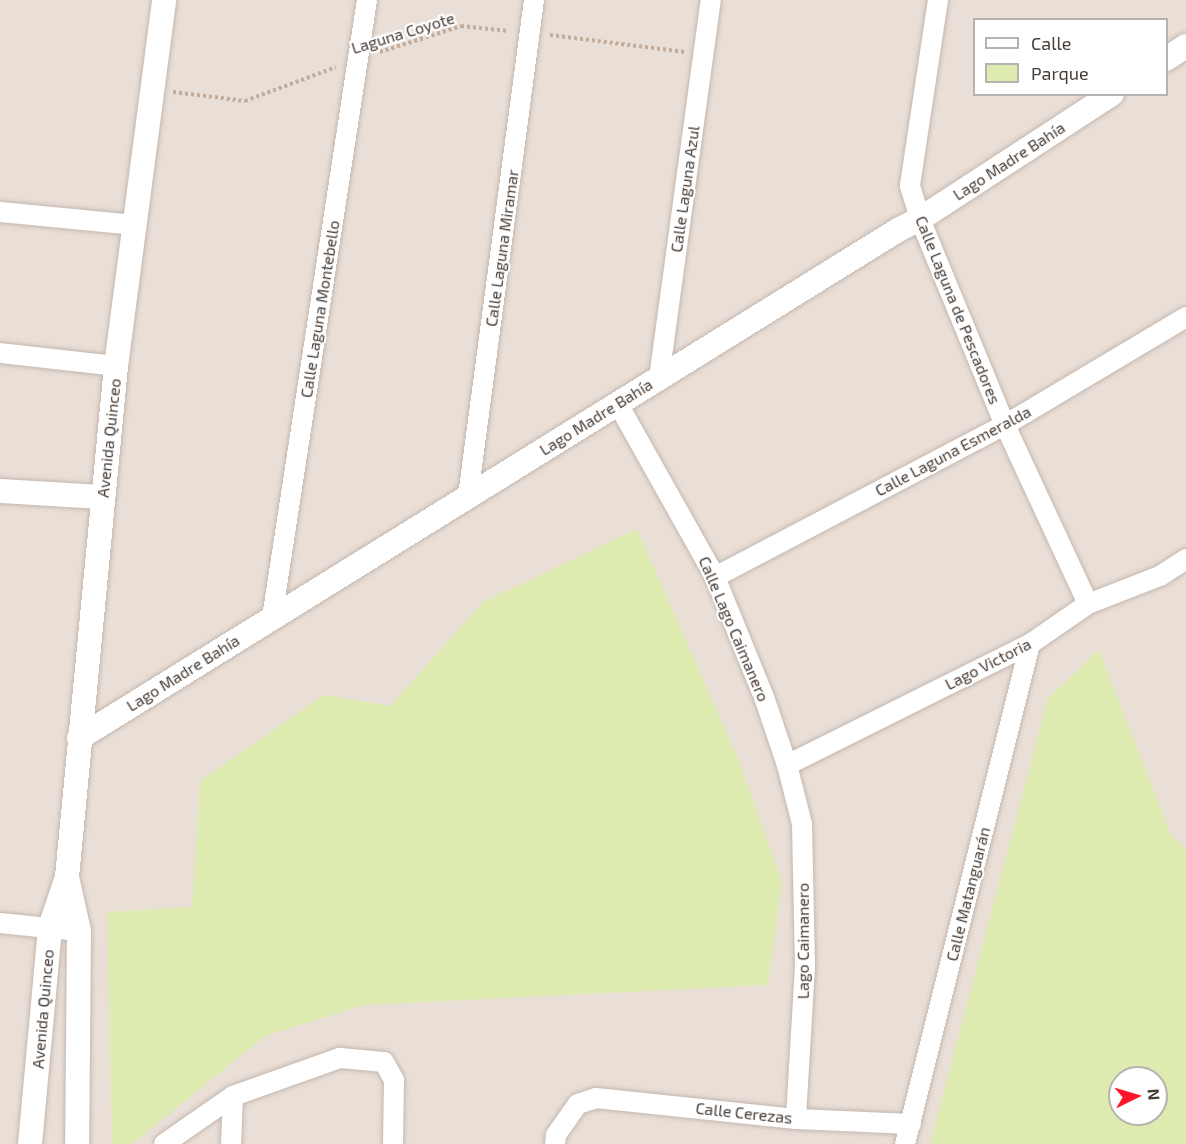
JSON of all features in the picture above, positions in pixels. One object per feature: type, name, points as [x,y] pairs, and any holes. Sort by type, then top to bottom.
[{"type":"street","name":"Avenida Quinceo","points":[[30,1144],[50,927],[67,877],[116,366],[164,0]]},
{"type":"street","name":"Calle Laguna Montebello","points":[[272,618],[366,0]]},
{"type":"street","name":"Calle Laguna Miramar","points":[[468,496],[534,0]]},
{"type":"street","name":"Calle Laguna Azul","points":[[660,378],[711,0]]},
{"type":"street","name":"Calle Laguna de Pescadores","points":[[938,0],[910,186],[920,219],[1005,425],[1088,604]]},
{"type":"street","points":[[1168,58],[1186,46]]},
{"type":"street","name":"Lago Madre Bahía","points":[[79,738],[898,230],[920,219],[1109,96]]},
{"type":"street","points":[[0,212],[135,225]]},
{"type":"street","name":"Calle Laguna Esmeralda","points":[[715,577],[1005,425],[1186,317]]},
{"type":"street","points":[[0,353],[116,366]]},
{"type":"street","name":"Calle Lago Caimanero","points":[[618,404],[715,577],[787,765]]},
{"type":"street","points":[[0,491],[102,497]]},
{"type":"street","name":"Lago Victoria","points":[[787,765],[1030,644],[1088,604],[1160,576],[1186,559]]},
{"type":"street","name":"Calle Matanguarán","points":[[905,1144],[1030,644]]},
{"type":"street","name":"Lago Caimanero","points":[[787,765],[802,824],[805,966],[796,1119]]},
{"type":"street","name":"Avenida Quinceo","points":[[67,877],[79,932],[77,1144]]},
{"type":"street","points":[[0,923],[79,932]]},
{"type":"street","points":[[164,1144],[233,1096],[340,1058],[384,1062],[394,1080],[393,1144]]},
{"type":"street","points":[[231,1144],[233,1096]]},
{"type":"street","name":"Calle Cerezas","points":[[555,1144],[556,1135],[578,1104],[596,1098],[796,1119],[911,1124]]},
{"type":"path","name":"Laguna Coyote","points":[[151,89],[245,100],[358,59],[461,26],[704,54]]},
{"type":"shaded area","points":[[0,0],[1186,0],[1186,1144],[0,1144]]},
{"type":"green space","points":[[637,529],[739,761],[782,882],[768,985],[364,1005],[265,1036],[132,1144],[112,1144],[107,912],[192,907],[200,781],[324,695],[390,706],[483,602]]},
{"type":"green space","points":[[1099,650],[1171,835],[1186,849],[1186,1144],[930,1144],[1048,698]]}]
